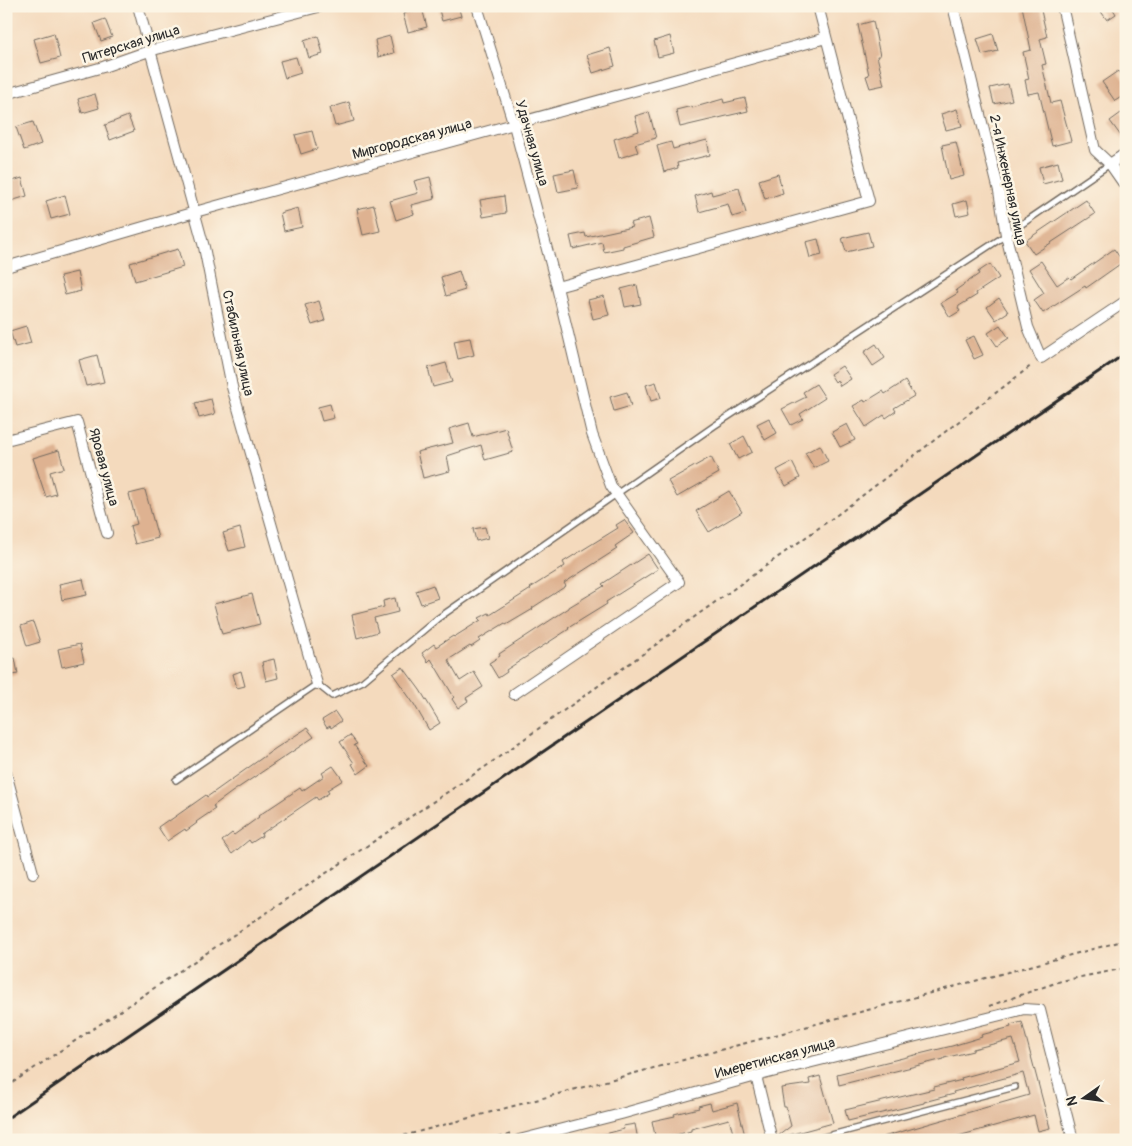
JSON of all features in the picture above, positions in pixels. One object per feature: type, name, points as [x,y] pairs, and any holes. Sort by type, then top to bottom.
[{"type":"street","name":"Стабильная улица","points":[[138,6],[204,247],[232,387],[317,684]]},
{"type":"street","name":"Питерская улица","points":[[6,94],[103,67],[149,51],[322,6]]},
{"type":"street","name":"Удачная улица","points":[[477,6],[514,125],[557,288],[592,434],[611,486],[679,582],[514,694]]},
{"type":"street","points":[[557,288],[869,201],[818,6]]},
{"type":"street","name":"2-я Инженерная улица","points":[[953,6],[999,191],[1006,234],[1028,327],[1041,358]]},
{"type":"street","points":[[1062,6],[1094,150],[1110,164],[1126,187]]},
{"type":"street","name":"Миргородская улица","points":[[6,267],[195,212],[826,38]]},
{"type":"street","points":[[1110,164],[1126,153]]},
{"type":"street","points":[[1041,358],[1126,301]]},
{"type":"street","name":"Яровая улица","points":[[6,440],[77,422],[107,533]]},
{"type":"street","points":[[6,773],[33,873]]},
{"type":"street","name":"Имеретинская улица","points":[[519,1140],[756,1076],[1024,1009],[1040,1010],[1073,1140]]},
{"type":"street","points":[[756,1076],[772,1140]]},
{"type":"lane","points":[[176,780],[317,684],[332,696],[363,681],[437,619],[714,426],[1110,164]]},
{"type":"lane","points":[[812,1140],[1015,1087]]},
{"type":"path","points":[[6,1087],[486,767],[841,512],[1041,358]]},
{"type":"path","points":[[388,1140],[1126,940]]},
{"type":"building","points":[[438,6],[458,6],[461,16],[442,21]]},
{"type":"building","points":[[1022,6],[1040,6],[1047,37],[1040,39],[1046,64],[1042,65],[1051,103],[1060,101],[1071,141],[1052,146],[1039,92],[1028,94],[1025,80],[1029,79],[1023,52],[1031,50]]},
{"type":"building","points":[[1097,6],[1111,6],[1116,14],[1107,20]]},
{"type":"building","points":[[422,8],[427,27],[408,32],[403,14]]},
{"type":"building","points":[[105,19],[112,37],[101,41],[94,23]]},
{"type":"building","points":[[873,21],[880,56],[877,56],[884,85],[870,88],[866,76],[869,75],[858,25]]},
{"type":"building","points":[[54,33],[60,58],[41,63],[34,39]]},
{"type":"building","points":[[993,34],[998,51],[982,55],[977,39]]},
{"type":"building","points":[[318,36],[323,54],[309,58],[304,41]]},
{"type":"building","points":[[390,36],[394,53],[378,57],[375,40]]},
{"type":"building","points":[[670,36],[674,53],[658,57],[654,41]]},
{"type":"building","points":[[610,48],[615,66],[593,73],[587,55]]},
{"type":"building","points":[[296,57],[301,73],[285,78],[280,61]]},
{"type":"building","points":[[1118,71],[1126,82],[1126,94],[1115,101],[1102,82]]},
{"type":"building","points":[[1008,84],[1012,100],[994,104],[990,88]]},
{"type":"building","points":[[95,94],[99,108],[82,113],[78,99]]},
{"type":"building","points":[[745,98],[748,111],[680,127],[676,110],[692,106],[692,108],[723,99],[724,103]]},
{"type":"building","points":[[349,102],[354,121],[335,126],[330,108]]},
{"type":"building","points":[[957,109],[962,126],[946,130],[941,114]]},
{"type":"building","points":[[649,112],[656,138],[635,144],[638,152],[619,158],[614,139],[639,131],[635,116]]},
{"type":"building","points":[[1121,113],[1126,119],[1126,143],[1110,121]]},
{"type":"building","points":[[128,116],[134,131],[110,140],[105,125]]},
{"type":"building","points":[[33,122],[41,144],[24,150],[16,127]]},
{"type":"building","points":[[312,131],[317,149],[301,154],[295,135]]},
{"type":"building","points":[[707,140],[710,155],[677,163],[678,168],[664,172],[657,146],[671,142],[673,149]]},
{"type":"building","points":[[956,142],[964,176],[949,180],[942,145]]},
{"type":"building","points":[[1058,162],[1062,179],[1043,184],[1039,167]]},
{"type":"building","points":[[574,170],[578,188],[558,192],[554,174]]},
{"type":"building","points":[[778,174],[783,193],[765,199],[759,180]]},
{"type":"building","points":[[430,177],[435,199],[411,205],[414,214],[396,220],[390,201],[418,193],[414,181]]},
{"type":"building","points":[[22,178],[27,196],[11,201],[6,183]]},
{"type":"building","points":[[739,188],[746,213],[732,217],[728,204],[699,212],[695,196],[711,191],[712,195]]},
{"type":"building","points":[[65,195],[70,214],[51,219],[46,201]]},
{"type":"building","points":[[504,196],[506,213],[483,217],[480,200]]},
{"type":"building","points":[[967,200],[970,213],[956,216],[953,204]]},
{"type":"building","points":[[1086,200],[1095,214],[1034,254],[1025,241]]},
{"type":"building","points":[[374,205],[380,231],[363,235],[357,209]]},
{"type":"building","points":[[298,208],[302,227],[284,231],[280,213]]},
{"type":"building","points":[[649,218],[654,237],[623,246],[623,248],[604,252],[602,242],[573,249],[570,236],[585,233],[586,237],[632,227],[630,223]]},
{"type":"building","points":[[868,232],[872,246],[846,252],[842,238]]},
{"type":"building","points":[[818,239],[822,255],[810,258],[806,242]]},
{"type":"building","points":[[178,249],[183,267],[135,281],[130,263]]},
{"type":"building","points":[[1114,249],[1123,262],[1086,288],[1085,286],[1043,313],[1034,300],[1044,293],[1029,269],[1041,261],[1057,285],[1069,277],[1071,279]]},
{"type":"building","points":[[990,264],[999,278],[959,306],[960,311],[950,317],[941,303],[958,293],[956,290]]},
{"type":"building","points":[[459,271],[465,290],[446,296],[441,277]]},
{"type":"building","points":[[77,272],[81,291],[65,295],[60,276]]},
{"type":"building","points":[[637,285],[641,304],[625,307],[621,289]]},
{"type":"building","points":[[604,296],[609,315],[593,319],[588,300]]},
{"type":"building","points":[[999,298],[1008,312],[996,320],[987,307]]},
{"type":"building","points":[[319,301],[325,321],[312,325],[305,305]]},
{"type":"building","points":[[1000,325],[1009,338],[997,346],[988,333]]},
{"type":"building","points":[[26,326],[31,343],[15,347],[10,331]]},
{"type":"building","points":[[974,336],[983,355],[974,359],[965,340]]},
{"type":"building","points":[[470,338],[474,355],[458,359],[454,341]]},
{"type":"building","points":[[876,344],[885,358],[873,366],[864,352]]},
{"type":"building","points":[[97,355],[104,382],[86,386],[79,360]]},
{"type":"building","points":[[446,363],[452,382],[433,387],[428,368]]},
{"type":"building","points":[[842,366],[851,379],[840,386],[837,380],[835,382],[830,374]]},
{"type":"building","points":[[905,381],[914,396],[894,408],[896,411],[886,418],[884,415],[866,427],[853,406],[864,400],[865,402],[883,391],[885,394]]},
{"type":"building","points":[[656,382],[661,398],[651,401],[646,385]]},
{"type":"building","points":[[816,384],[825,398],[800,414],[803,419],[791,425],[782,409],[806,397],[803,392]]},
{"type":"building","points":[[627,392],[631,406],[614,411],[610,397]]},
{"type":"building","points":[[211,399],[215,414],[199,418],[195,403]]},
{"type":"building","points":[[330,404],[334,418],[322,421],[318,407]]},
{"type":"building","points":[[769,418],[777,433],[765,440],[757,424]]},
{"type":"building","points":[[469,423],[473,437],[506,428],[513,452],[485,460],[481,445],[447,456],[450,471],[423,478],[417,452],[453,443],[449,429]]},
{"type":"building","points":[[847,424],[855,440],[840,447],[832,432]]},
{"type":"building","points":[[744,436],[752,452],[738,459],[730,444]]},
{"type":"building","points":[[820,445],[828,461],[814,468],[805,453]]},
{"type":"building","points":[[59,450],[64,468],[50,472],[56,494],[46,497],[33,458]]},
{"type":"building","points":[[711,457],[719,473],[677,497],[668,481]]},
{"type":"building","points":[[792,462],[800,478],[786,486],[777,470]]},
{"type":"building","points":[[145,490],[158,538],[135,544],[130,526],[137,524],[129,494]]},
{"type":"building","points":[[729,491],[742,512],[709,532],[696,511]]},
{"type":"building","points":[[624,520],[634,533],[615,546],[617,549],[564,583],[566,586],[533,609],[506,625],[505,623],[479,639],[480,641],[471,647],[448,660],[460,681],[474,672],[483,687],[466,698],[468,701],[458,708],[452,699],[454,697],[431,659],[428,662],[422,653],[434,644],[436,647],[454,637],[481,620],[479,618],[489,613],[490,615],[531,589],[565,566],[563,562],[618,528],[616,525]]},
{"type":"building","points":[[485,527],[488,538],[476,541],[473,529]]},
{"type":"building","points":[[240,528],[245,547],[229,551],[223,533]]},
{"type":"building","points":[[648,554],[658,569],[506,670],[507,672],[498,678],[489,663],[500,656],[499,654],[604,586],[602,584]]},
{"type":"building","points":[[83,579],[87,595],[62,600],[59,584]]},
{"type":"building","points":[[433,585],[438,598],[421,604],[416,591]]},
{"type":"building","points":[[252,594],[260,624],[222,634],[214,604]]},
{"type":"building","points":[[395,598],[398,612],[374,618],[378,632],[357,638],[352,615],[384,607],[383,601]]},
{"type":"building","points":[[33,622],[40,642],[27,646],[21,626]]},
{"type":"building","points":[[80,644],[84,662],[62,667],[58,649]]},
{"type":"building","points":[[15,658],[18,674],[6,676],[6,659]]},
{"type":"building","points":[[274,659],[278,678],[266,681],[262,662]]},
{"type":"building","points":[[403,667],[420,690],[440,723],[429,730],[393,674]]},
{"type":"building","points":[[241,671],[245,686],[237,688],[233,674]]},
{"type":"building","points":[[335,712],[341,721],[331,728],[330,726],[327,728],[322,720]]},
{"type":"building","points":[[307,728],[314,737],[232,792],[213,806],[215,809],[186,831],[185,829],[167,841],[158,827],[206,795],[207,797]]},
{"type":"building","points":[[350,735],[357,744],[354,745],[369,766],[358,774],[352,764],[354,763],[340,742]]},
{"type":"building","points":[[333,766],[343,780],[327,790],[329,793],[318,800],[316,797],[261,834],[262,836],[251,843],[249,840],[232,854],[222,841],[232,833],[234,835],[258,816],[300,788],[302,791],[324,776],[322,773]]},
{"type":"building","points":[[1022,1022],[1050,1128],[1038,1131],[1034,1115],[951,1138],[951,1140],[883,1140],[883,1137],[1029,1095],[1023,1073],[953,1092],[954,1094],[924,1103],[848,1121],[845,1110],[934,1089],[934,1087],[962,1080],[961,1078],[1020,1062],[1013,1039],[973,1049],[973,1051],[944,1059],[839,1085],[837,1074],[952,1046]]},
{"type":"building","points":[[820,1076],[833,1123],[778,1138],[791,1126],[786,1107],[784,1107],[781,1088],[810,1084],[809,1079]]},
{"type":"building","points":[[710,1103],[712,1110],[737,1103],[746,1140],[735,1140],[729,1119],[656,1140],[652,1121],[675,1116],[674,1114],[699,1108],[698,1106]]},
{"type":"building","points":[[635,1124],[638,1140],[595,1140],[594,1137],[624,1129],[623,1126]]},
{"type":"railway","points":[[6,1119],[1126,353]]}]
